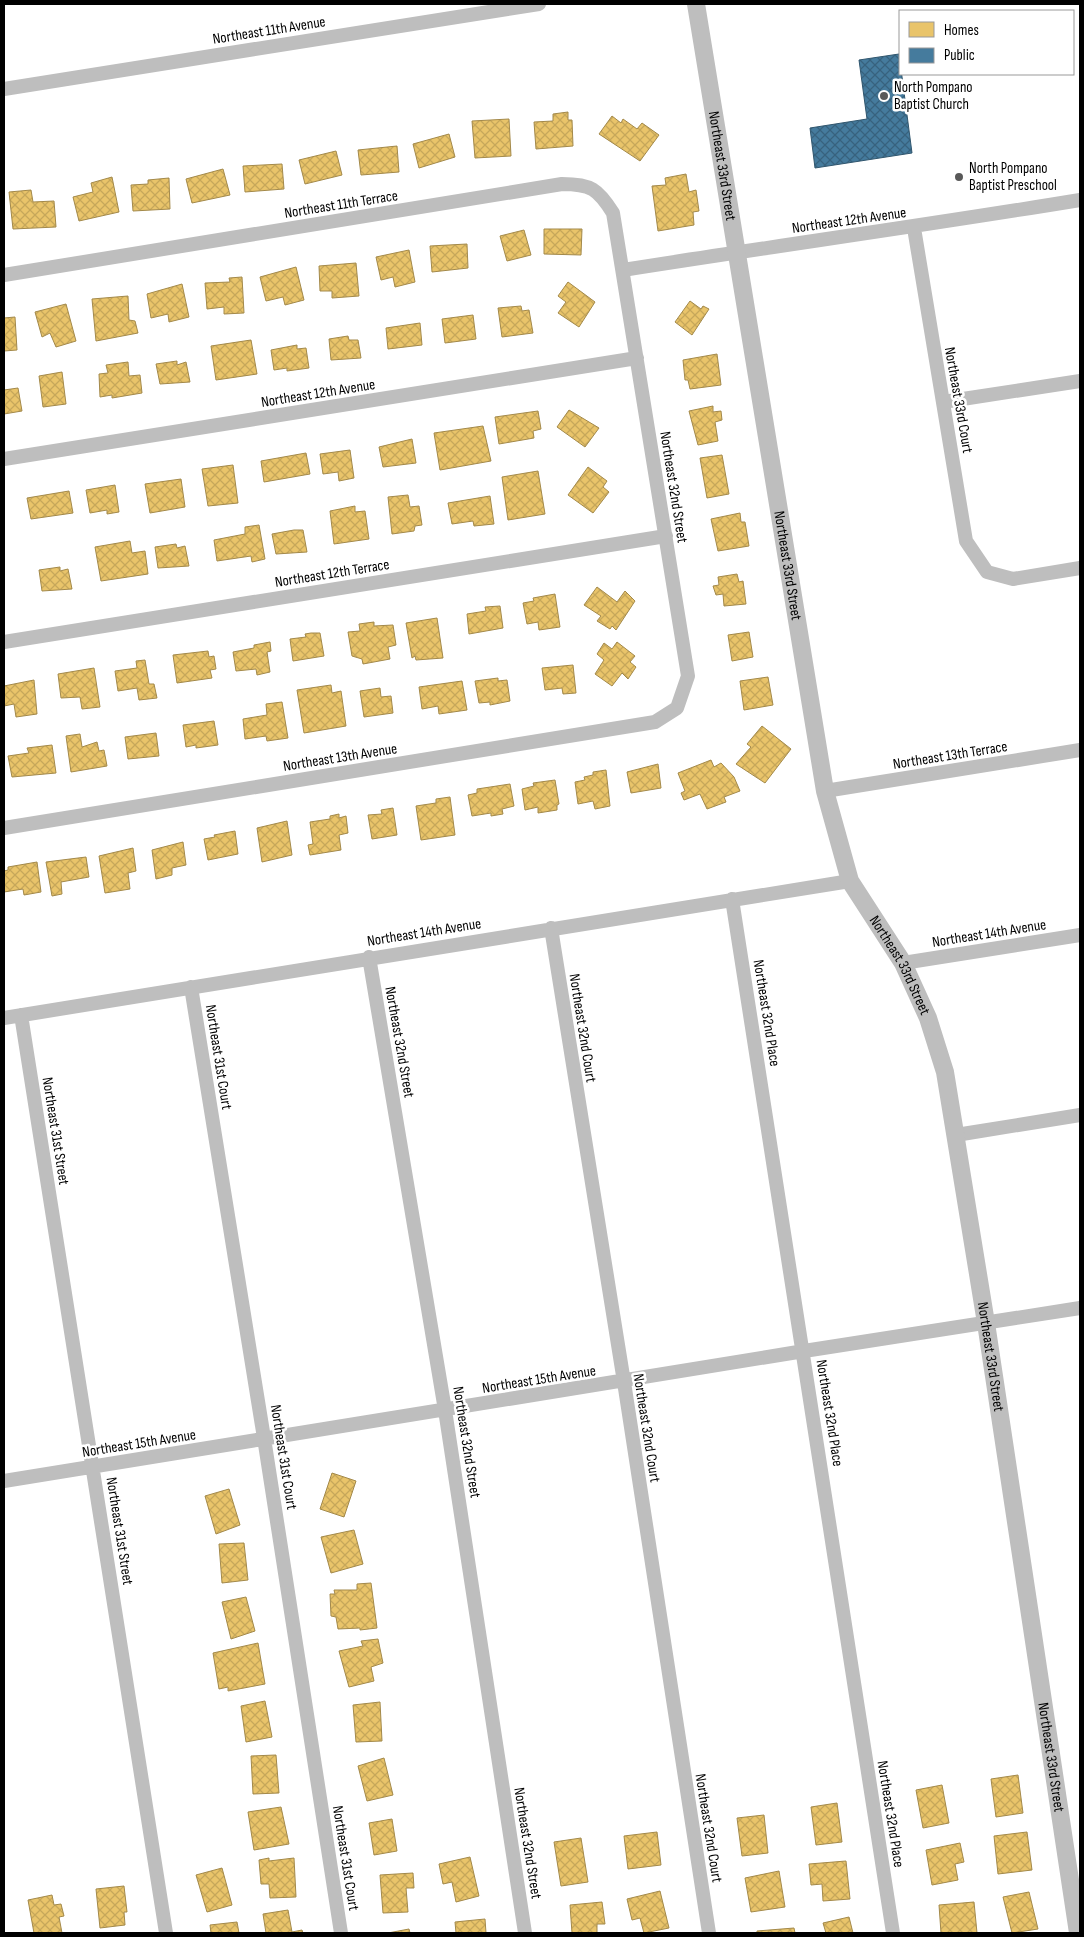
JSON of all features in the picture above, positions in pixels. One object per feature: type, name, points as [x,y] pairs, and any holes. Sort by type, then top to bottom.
[{"type":"street","name":"Northeast 11th Avenue","points":[[4,89],[539,4]]},
{"type":"street","name":"Northeast 33rd Street","points":[[696,4],[825,791],[850,881],[903,963],[928,1018],[945,1072],[1077,1900],[1078,1933]]},
{"type":"street","name":"Northeast 11th Terrace","points":[[4,275],[562,184],[585,184],[602,195],[613,213],[622,270]]},
{"type":"street","name":"Northeast 12th Avenue","points":[[622,270],[738,251],[914,228],[1080,200]]},
{"type":"street","name":"Northeast 33rd Court","points":[[914,228],[966,542],[987,572],[1013,578],[1080,568]]},
{"type":"street","name":"Northeast 32nd Street","points":[[622,270],[688,676],[677,708]]},
{"type":"street","name":"Northeast 12th Avenue","points":[[4,459],[637,358]]},
{"type":"street","points":[[942,402],[1080,381]]},
{"type":"street","name":"Northeast 12th Terrace","points":[[4,642],[666,536]]},
{"type":"street","name":"Northeast 13th Avenue","points":[[4,828],[655,722],[677,708]]},
{"type":"street","name":"Northeast 13th Terrace","points":[[825,791],[1080,750]]},
{"type":"street","name":"Northeast 14th Avenue","points":[[4,1018],[369,957],[850,881]]},
{"type":"street","name":"Northeast 32nd Place","points":[[732,899],[804,1351],[893,1933]]},
{"type":"street","name":"Northeast 32nd Court","points":[[551,928],[624,1382],[709,1933]]},
{"type":"street","name":"Northeast 14th Avenue","points":[[903,963],[1080,935]]},
{"type":"street","name":"Northeast 32nd Street","points":[[369,957],[445,1410],[525,1933]]},
{"type":"street","name":"Northeast 31st Court","points":[[191,987],[341,1933]]},
{"type":"street","name":"Northeast 31st Street","points":[[21,1015],[94,1467],[166,1933]]},
{"type":"street","points":[[956,1135],[1080,1115]]},
{"type":"street","name":"Northeast 15th Avenue","points":[[4,1481],[1080,1308]]},
{"type":"building: Homes","points":[[568,112],[568,120],[572,120],[573,146],[536,149],[534,122],[553,121],[553,114]]},
{"type":"building: Homes","points":[[612,116],[621,123],[623,119],[637,129],[642,123],[659,135],[640,161],[599,134]]},
{"type":"building: Homes","points":[[509,119],[511,156],[475,158],[472,121]]},
{"type":"building: Homes","points":[[449,134],[455,157],[419,168],[413,144]]},
{"type":"building: Homes","points":[[397,146],[399,172],[361,175],[358,150]]},
{"type":"building: Homes","points":[[336,151],[342,175],[305,184],[299,160]]},
{"type":"building: Homes","points":[[282,164],[284,189],[245,192],[243,166]]},
{"type":"building: Homes","points":[[223,169],[230,195],[192,203],[186,179]]},
{"type":"building: Homes","points":[[686,174],[689,192],[696,190],[699,211],[693,212],[694,225],[658,231],[652,186],[666,185],[665,178]]},
{"type":"building: Homes","points":[[112,177],[119,212],[79,221],[73,197],[93,192],[91,183]]},
{"type":"building: Homes","points":[[169,178],[170,209],[133,211],[131,185],[148,184],[148,180]]},
{"type":"building: Homes","points":[[31,190],[33,202],[54,201],[56,227],[13,229],[9,192]]},
{"type":"building: Homes","points":[[544,229],[582,229],[581,255],[544,254]]},
{"type":"building: Homes","points":[[524,230],[531,255],[507,261],[500,236]]},
{"type":"building: Homes","points":[[467,244],[468,268],[432,272],[430,246]]},
{"type":"building: Homes","points":[[409,250],[415,282],[395,287],[393,277],[381,280],[376,257]]},
{"type":"building: Homes","points":[[356,263],[359,296],[332,298],[332,291],[320,291],[319,266]]},
{"type":"building: Homes","points":[[296,267],[304,300],[285,305],[283,297],[266,301],[260,277]]},
{"type":"building: Homes","points":[[242,277],[244,313],[224,314],[224,307],[207,309],[205,283],[230,282],[229,278]]},
{"type":"building: Homes","points":[[568,282],[595,302],[579,327],[558,313],[566,302],[558,296]]},
{"type":"building: Homes","points":[[182,284],[189,317],[169,322],[168,314],[151,318],[147,294]]},
{"type":"building: Homes","points":[[128,296],[129,320],[135,321],[138,333],[96,341],[92,299]]},
{"type":"building: Homes","points":[[690,301],[701,309],[703,306],[709,309],[692,335],[675,322]]},
{"type":"building: Homes","points":[[66,304],[76,341],[56,347],[50,333],[42,337],[35,312]]},
{"type":"building: Homes","points":[[521,306],[522,311],[529,310],[533,333],[502,337],[498,308]]},
{"type":"building: Homes","points":[[473,315],[476,339],[445,343],[442,319]]},
{"type":"building: Homes","points":[[15,317],[17,350],[4,351],[4,318]]},
{"type":"building: Homes","points":[[420,323],[422,345],[388,349],[386,328]]},
{"type":"building: Homes","points":[[348,336],[349,340],[358,340],[361,358],[331,360],[329,339]]},
{"type":"building: Homes","points":[[251,340],[257,374],[216,380],[211,346]]},
{"type":"building: Homes","points":[[297,345],[297,349],[306,348],[309,368],[287,371],[287,368],[274,370],[271,350]]},
{"type":"building: Homes","points":[[717,354],[721,385],[690,389],[688,380],[685,380],[683,360]]},
{"type":"building: Homes","points":[[177,361],[177,365],[186,362],[190,382],[160,384],[156,364]]},
{"type":"building: Homes","points":[[128,362],[129,376],[140,375],[142,393],[112,398],[112,395],[100,397],[99,374],[108,373],[106,365]]},
{"type":"building: Homes","points":[[62,372],[66,404],[43,407],[39,376]]},
{"type":"building: Homes","points":[[18,388],[22,411],[4,414],[4,390]]},
{"type":"building: Homes","points":[[713,406],[713,412],[721,411],[722,420],[715,422],[718,441],[698,445],[689,411]]},
{"type":"building: Homes","points":[[569,410],[599,428],[585,447],[557,427]]},
{"type":"building: Homes","points":[[538,411],[541,429],[533,431],[534,438],[499,444],[495,417]]},
{"type":"building: Homes","points":[[483,426],[491,461],[440,470],[434,433]]},
{"type":"building: Homes","points":[[412,439],[416,463],[383,467],[379,447]]},
{"type":"building: Homes","points":[[350,450],[354,478],[339,481],[338,472],[323,474],[320,454]]},
{"type":"building: Homes","points":[[306,453],[310,474],[264,482],[261,461]]},
{"type":"building: Homes","points":[[722,455],[729,494],[707,498],[700,458]]},
{"type":"building: Homes","points":[[233,465],[238,503],[208,506],[202,469]]},
{"type":"building: Homes","points":[[588,467],[607,481],[603,487],[609,492],[593,513],[568,495]]},
{"type":"building: Homes","points":[[538,471],[545,514],[508,520],[502,477]]},
{"type":"building: Homes","points":[[181,479],[185,507],[150,513],[145,484]]},
{"type":"building: Homes","points":[[115,485],[119,512],[107,514],[107,510],[90,513],[86,490]]},
{"type":"building: Homes","points":[[69,491],[73,513],[31,519],[27,498]]},
{"type":"building: Homes","points":[[408,495],[410,507],[419,506],[422,525],[415,526],[414,531],[392,534],[388,497]]},
{"type":"building: Homes","points":[[490,496],[494,524],[474,526],[473,521],[452,524],[448,503]]},
{"type":"building: Homes","points":[[355,506],[355,512],[365,511],[369,539],[334,544],[330,511]]},
{"type":"building: Homes","points":[[740,513],[741,522],[745,522],[749,546],[718,551],[711,519]]},
{"type":"building: Homes","points":[[259,525],[265,559],[252,562],[251,556],[217,561],[214,540],[245,534],[245,527]]},
{"type":"building: Homes","points":[[303,530],[307,552],[276,554],[272,534]]},
{"type":"building: Homes","points":[[130,541],[132,553],[145,551],[148,574],[101,581],[95,547]]},
{"type":"building: Homes","points":[[176,544],[177,548],[185,546],[189,566],[158,568],[155,547]]},
{"type":"building: Homes","points":[[60,567],[60,571],[68,569],[72,589],[42,591],[39,570]]},
{"type":"building: Homes","points":[[737,574],[739,582],[743,581],[746,604],[724,606],[723,594],[716,595],[713,586],[719,585],[718,577]]},
{"type":"building: Homes","points":[[597,587],[617,602],[625,591],[635,601],[616,630],[612,626],[610,629],[597,621],[601,616],[584,605]]},
{"type":"building: Homes","points":[[555,594],[560,627],[539,630],[538,622],[527,624],[523,603],[534,601],[533,598]]},
{"type":"building: Homes","points":[[500,606],[503,628],[469,634],[467,614],[486,611],[485,607]]},
{"type":"building: Homes","points":[[437,618],[443,658],[416,660],[415,656],[412,658],[406,623]]},
{"type":"building: Homes","points":[[374,622],[374,626],[393,625],[396,645],[388,647],[390,659],[363,664],[362,659],[352,656],[348,632],[360,631],[359,624]]},
{"type":"building: Homes","points":[[749,632],[753,657],[732,661],[728,635]]},
{"type":"building: Homes","points":[[320,633],[324,656],[293,661],[290,639],[306,637],[305,634]]},
{"type":"building: Homes","points":[[270,642],[271,651],[267,652],[270,672],[257,675],[256,669],[236,671],[233,652],[254,648],[254,645]]},
{"type":"building: Homes","points":[[617,642],[635,656],[630,662],[636,667],[628,679],[622,673],[612,686],[595,674],[604,660],[597,654],[604,643],[612,649]]},
{"type":"building: Homes","points":[[208,651],[209,657],[214,656],[216,669],[210,670],[212,678],[177,683],[173,655]]},
{"type":"building: Homes","points":[[145,660],[149,684],[154,684],[157,698],[139,700],[137,688],[118,691],[115,671],[137,668],[136,661]]},
{"type":"building: Homes","points":[[573,665],[576,693],[563,694],[562,688],[545,690],[542,668]]},
{"type":"building: Homes","points":[[94,668],[100,707],[82,709],[80,697],[61,698],[58,674]]},
{"type":"building: Homes","points":[[768,677],[773,705],[744,710],[740,681]]},
{"type":"building: Homes","points":[[498,678],[498,681],[507,680],[510,701],[490,705],[490,702],[479,703],[475,681]]},
{"type":"building: Homes","points":[[34,680],[37,714],[16,717],[14,704],[4,706],[4,686]]},
{"type":"building: Homes","points":[[462,681],[467,710],[439,714],[438,706],[422,709],[419,687]]},
{"type":"building: Homes","points":[[331,685],[332,693],[341,691],[346,726],[304,733],[297,690]]},
{"type":"building: Homes","points":[[380,688],[381,697],[391,696],[393,713],[364,717],[360,691]]},
{"type":"building: Homes","points":[[282,702],[288,738],[267,741],[266,736],[245,739],[243,719],[267,715],[266,704]]},
{"type":"building: Homes","points":[[214,721],[218,745],[196,748],[196,745],[186,747],[183,725]]},
{"type":"building: Homes","points":[[762,726],[791,749],[765,783],[736,764],[751,747],[747,744]]},
{"type":"building: Homes","points":[[156,733],[159,756],[128,759],[125,737]]},
{"type":"building: Homes","points":[[80,734],[82,747],[97,742],[99,751],[104,750],[107,766],[71,772],[66,736]]},
{"type":"building: Homes","points":[[52,745],[56,773],[12,777],[8,756],[29,753],[27,748]]},
{"type":"building: Homes","points":[[711,760],[714,767],[721,763],[734,777],[740,791],[724,797],[726,802],[707,809],[700,794],[684,800],[681,793],[685,791],[678,773]]},
{"type":"building: Homes","points":[[658,764],[661,788],[631,793],[627,772]]},
{"type":"building: Homes","points":[[606,770],[610,806],[595,809],[593,801],[578,804],[575,782],[585,780],[584,777],[593,775],[593,772]]},
{"type":"building: Homes","points":[[555,780],[559,804],[557,805],[557,810],[538,813],[538,807],[525,810],[522,789],[534,786],[533,783]]},
{"type":"building: Homes","points":[[510,784],[514,806],[502,809],[503,814],[491,816],[491,813],[472,816],[468,795],[477,793],[477,789]]},
{"type":"building: Homes","points":[[450,797],[455,835],[421,840],[416,806],[436,803],[436,799]]},
{"type":"building: Homes","points":[[393,808],[397,835],[372,839],[368,815],[382,814],[381,810]]},
{"type":"building: Homes","points":[[339,814],[339,818],[346,816],[348,833],[339,835],[341,850],[310,855],[308,845],[313,844],[310,822],[330,819],[330,816]]},
{"type":"building: Homes","points":[[287,821],[292,855],[262,862],[257,828]]},
{"type":"building: Homes","points":[[235,831],[238,854],[208,860],[204,839]]},
{"type":"building: Homes","points":[[183,842],[186,865],[172,868],[172,875],[156,879],[152,850]]},
{"type":"building: Homes","points":[[133,848],[136,871],[128,873],[130,889],[105,893],[99,856]]},
{"type":"building: Homes","points":[[86,857],[89,877],[61,882],[62,894],[52,896],[46,862]]},
{"type":"building: Homes","points":[[37,862],[41,892],[24,895],[23,889],[4,892],[4,871],[8,870],[8,867]]},
{"type":"building: Homes","points":[[332,1473],[356,1481],[344,1517],[320,1509]]},
{"type":"building: Homes","points":[[229,1489],[240,1525],[216,1534],[205,1496]]},
{"type":"building: Homes","points":[[354,1530],[363,1564],[331,1573],[321,1537]]},
{"type":"building: Homes","points":[[244,1543],[248,1580],[222,1583],[219,1544]]},
{"type":"building: Homes","points":[[371,1583],[377,1628],[360,1630],[360,1628],[338,1629],[336,1617],[331,1616],[330,1594],[335,1594],[334,1590],[357,1590],[357,1584]]},
{"type":"building: Homes","points":[[246,1597],[255,1631],[231,1639],[222,1602]]},
{"type":"building: Homes","points":[[378,1639],[383,1663],[371,1667],[374,1681],[349,1687],[339,1651],[363,1646],[361,1641]]},
{"type":"building: Homes","points":[[258,1643],[265,1684],[228,1691],[228,1687],[219,1689],[213,1653]]},
{"type":"building: Homes","points":[[265,1701],[272,1737],[246,1742],[241,1706]]},
{"type":"building: Homes","points":[[380,1702],[382,1741],[356,1742],[353,1705]]},
{"type":"building: Homes","points":[[276,1755],[279,1793],[253,1794],[251,1756]]},
{"type":"building: Homes","points":[[384,1758],[393,1795],[367,1801],[358,1766]]},
{"type":"building: Homes","points":[[1018,1775],[1023,1813],[996,1817],[991,1779]]},
{"type":"building: Homes","points":[[942,1785],[949,1823],[923,1828],[916,1790]]},
{"type":"building: Homes","points":[[837,1803],[842,1842],[816,1845],[811,1807]]},
{"type":"building: Homes","points":[[281,1807],[289,1844],[254,1850],[248,1812]]},
{"type":"building: Homes","points":[[764,1815],[768,1853],[742,1856],[737,1818]]},
{"type":"building: Homes","points":[[392,1819],[397,1851],[374,1855],[369,1823]]},
{"type":"building: Homes","points":[[657,1832],[661,1865],[628,1869],[624,1836]]},
{"type":"building: Homes","points":[[1027,1832],[1032,1870],[998,1874],[994,1836]]},
{"type":"building: Homes","points":[[581,1838],[588,1882],[561,1886],[554,1842]]},
{"type":"building: Homes","points":[[960,1843],[964,1862],[955,1864],[958,1880],[932,1885],[926,1850]]},
{"type":"building: Homes","points":[[470,1857],[479,1896],[456,1902],[452,1882],[443,1884],[439,1864]]},
{"type":"building: Homes","points":[[269,1858],[269,1861],[294,1858],[296,1897],[270,1898],[269,1884],[261,1884],[259,1860]]},
{"type":"building: Homes","points":[[846,1861],[850,1899],[823,1901],[822,1884],[811,1885],[809,1864]]},
{"type":"building: Homes","points":[[222,1868],[232,1905],[207,1912],[196,1875]]},
{"type":"building: Homes","points":[[779,1871],[785,1907],[751,1912],[745,1878]]},
{"type":"building: Homes","points":[[413,1873],[414,1888],[406,1888],[408,1912],[383,1913],[380,1875]]},
{"type":"building: Homes","points":[[124,1886],[127,1912],[124,1912],[125,1925],[100,1928],[96,1889]]},
{"type":"building: Homes","points":[[660,1891],[669,1928],[644,1933],[640,1918],[632,1920],[627,1899]]},
{"type":"building: Homes","points":[[1029,1892],[1038,1929],[1012,1933],[1003,1897]]},
{"type":"building: Homes","points":[[52,1895],[54,1905],[61,1904],[64,1916],[59,1917],[62,1933],[34,1933],[28,1900]]},
{"type":"building: Homes","points":[[602,1902],[605,1924],[597,1924],[597,1933],[572,1933],[570,1905]]},
{"type":"building: Homes","points":[[974,1902],[977,1933],[941,1933],[939,1905]]},
{"type":"building: Homes","points":[[288,1910],[292,1932],[302,1930],[303,1933],[266,1933],[263,1914]]},
{"type":"building: Homes","points":[[849,1917],[853,1933],[826,1933],[823,1923]]},
{"type":"building: Homes","points":[[485,1919],[486,1933],[456,1933],[455,1922]]},
{"type":"building: Homes","points":[[237,1922],[239,1933],[211,1933],[210,1925]]},
{"type":"building: Homes","points":[[794,1928],[795,1933],[757,1933],[757,1931]]},
{"type":"building: Homes","points":[[409,1929],[410,1933],[388,1933]]},
{"type":"building: Public","name":"North Pompano Baptist Church","points":[[899,54],[899,75],[902,75],[912,153],[815,168],[810,128],[867,119],[859,60]]},
{"type":"place","name":"North Pompano Baptist Church","points":[[884,96]]},
{"type":"place","name":"North Pompano Baptist Preschool","points":[[959,177]]}]
